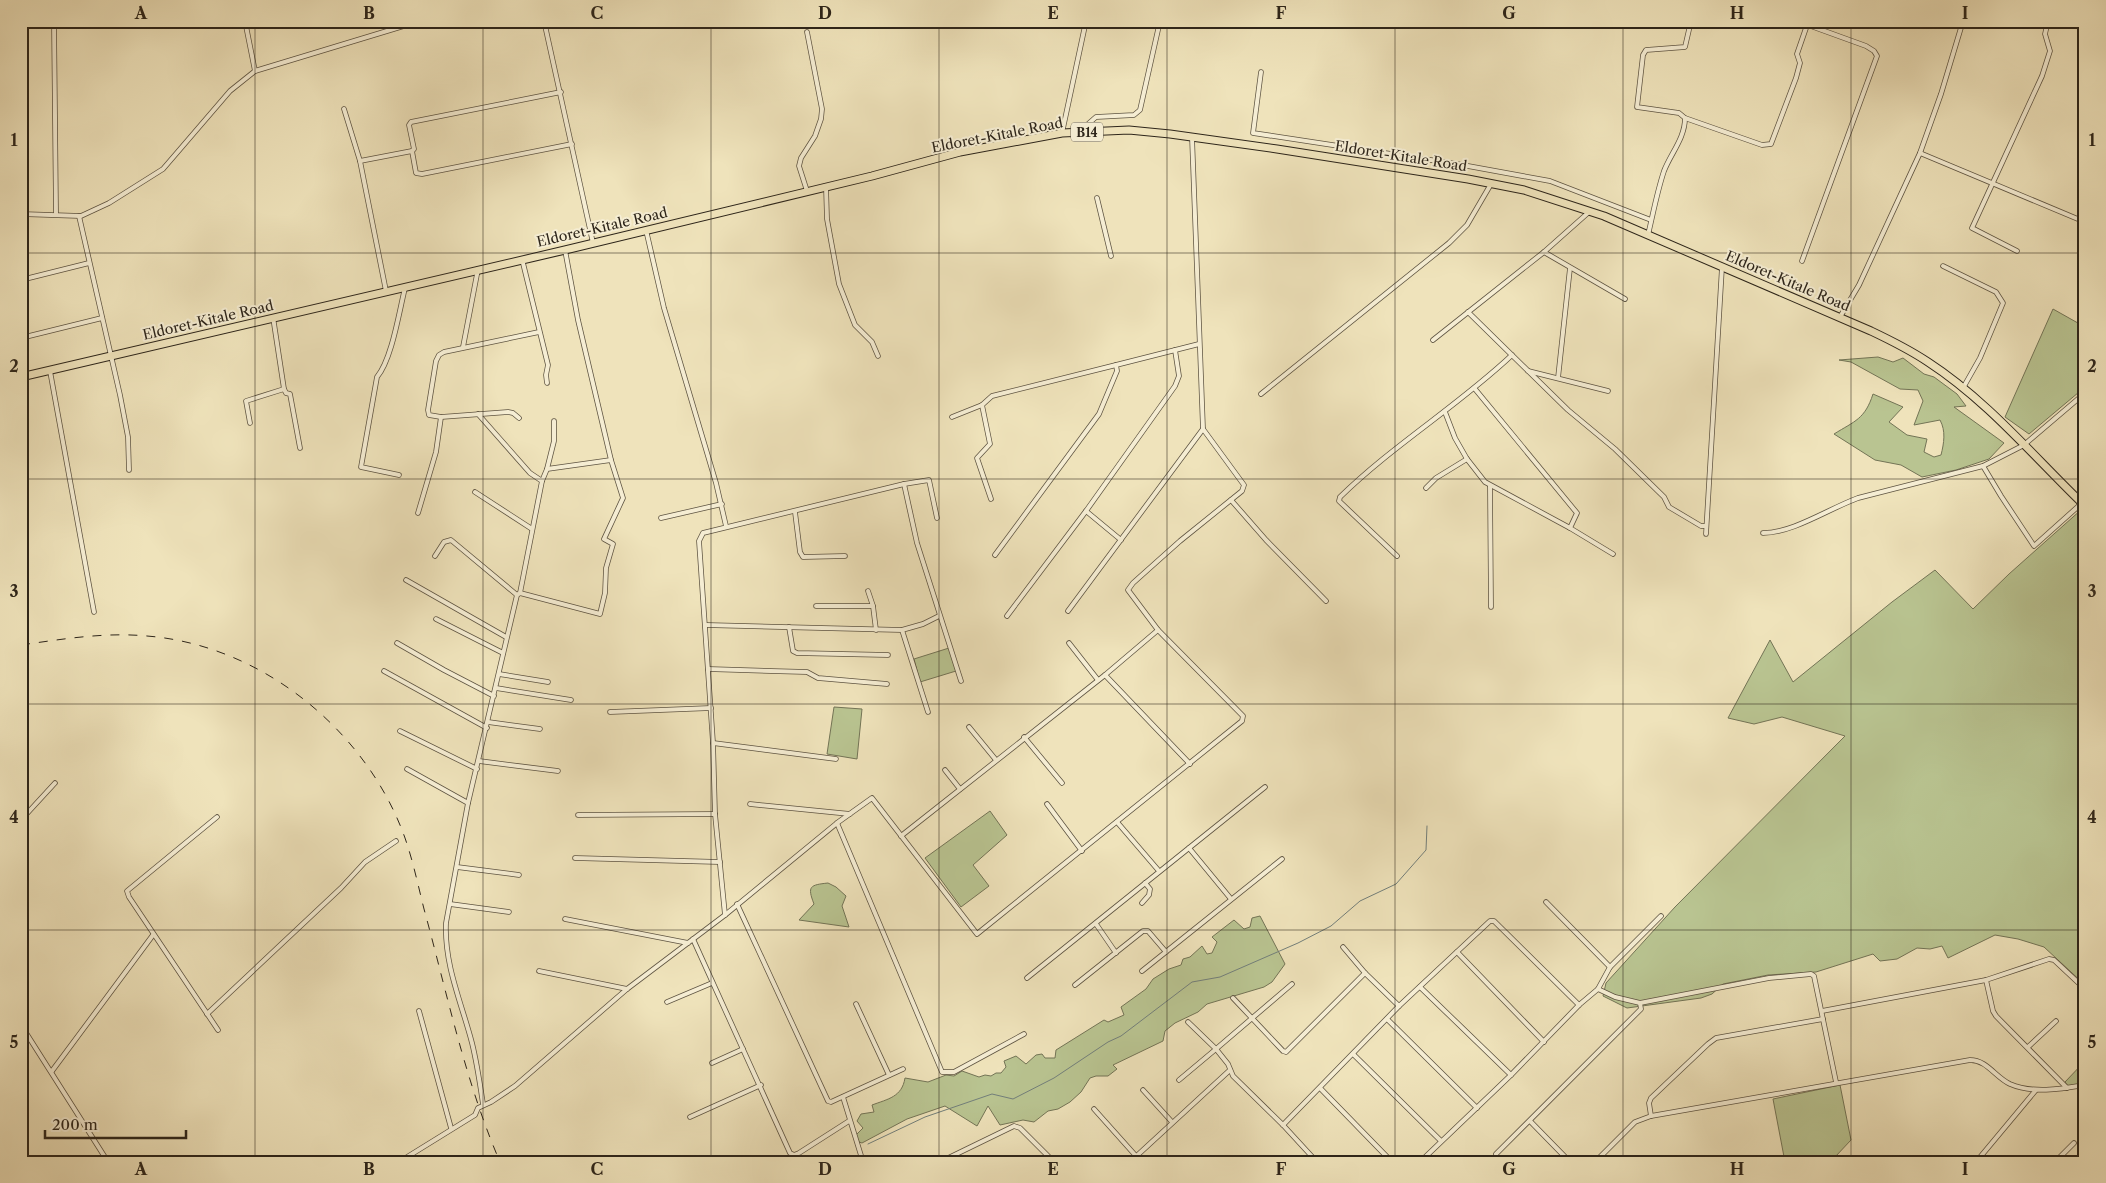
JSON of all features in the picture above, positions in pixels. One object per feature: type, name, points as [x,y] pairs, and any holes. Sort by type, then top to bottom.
[{"type":"highway","name":"Eldoret-Kitale Road","points":[[21,377],[808,192],[960,152],[1062,133],[1130,130],[1192,137],[1491,184],[1532,192],[1591,211],[1840,318],[1916,354],[1963,388],[2024,445],[2083,505]]},
{"type":"street","points":[[54,21],[56,214]]},
{"type":"street","points":[[245,21],[255,71]]},
{"type":"street","points":[[21,214],[78,216],[109,204],[163,169],[230,91],[255,71],[420,21]]},
{"type":"street","points":[[544,21],[593,243]]},
{"type":"street","points":[[1062,133],[1086,21]]},
{"type":"street","points":[[1078,133],[1096,117],[1134,115],[1140,110],[1160,21]]},
{"type":"street","points":[[1691,21],[1685,47],[1644,52],[1637,106],[1679,113],[1685,118],[1762,145],[1771,144],[1796,78],[1800,63],[1797,54],[1806,28],[1803,22]]},
{"type":"street","points":[[1797,21],[1866,46],[1876,56],[1802,262]]},
{"type":"street","points":[[1840,318],[1859,286],[1920,153],[1942,94],[1963,21]]},
{"type":"street","points":[[2017,251],[1973,229],[2048,58],[2050,51],[2045,34],[2048,21]]},
{"type":"street","points":[[807,32],[822,109],[818,128],[801,158],[800,166],[808,192]]},
{"type":"street","points":[[1261,72],[1253,133],[1449,162],[1532,178],[1567,188],[1651,220]]},
{"type":"street","points":[[561,92],[411,122],[409,125],[416,173],[422,174],[572,144]]},
{"type":"street","points":[[344,109],[360,161],[386,291]]},
{"type":"street","points":[[1648,235],[1664,172],[1683,132],[1685,118]]},
{"type":"street","points":[[399,1162],[451,1128],[475,1115],[478,1108],[483,1104],[492,1102],[515,1086],[627,989],[725,915],[837,823],[872,798],[977,934],[1242,722],[1242,716],[1158,630],[1128,590],[1133,583],[1180,541],[1242,491],[1244,486],[1203,428],[1192,137]]},
{"type":"street","points":[[360,161],[412,151]]},
{"type":"street","points":[[1920,153],[2083,221],[2085,212]]},
{"type":"street","points":[[1261,394],[1449,243],[1467,225],[1491,184]]},
{"type":"street","points":[[826,186],[827,218],[839,284],[855,325],[872,342],[878,356]]},
{"type":"street","points":[[1097,198],[1111,256]]},
{"type":"street","points":[[1433,340],[1544,252],[1591,211]]},
{"type":"street","points":[[78,216],[112,356],[128,437],[128,470]]},
{"type":"street","points":[[646,230],[664,308],[722,504],[726,526]]},
{"type":"street","points":[[436,556],[444,542],[451,540],[519,594],[600,614],[605,593],[606,568],[613,544],[604,539],[623,498],[611,460],[578,320],[565,250]]},
{"type":"street","points":[[1544,252],[1625,299]]},
{"type":"street","points":[[522,259],[548,365],[547,383]]},
{"type":"street","points":[[21,280],[89,263]]},
{"type":"street","points":[[1943,266],[1996,292],[2002,298],[2003,303],[1980,358],[1963,388]]},
{"type":"street","points":[[1706,534],[1722,267]]},
{"type":"street","points":[[1558,378],[1570,268]]},
{"type":"street","points":[[463,347],[478,269]]},
{"type":"street","points":[[399,475],[361,467],[377,377],[382,371],[387,358],[405,286]]},
{"type":"street","points":[[1468,312],[1568,410],[1614,449],[1664,497],[1669,507],[1701,526],[1706,526]]},
{"type":"street","points":[[21,338],[102,318]]},
{"type":"street","points":[[273,318],[284,389],[286,393],[290,394],[300,448]]},
{"type":"street","points":[[519,418],[513,413],[442,417],[429,415],[428,410],[436,360],[444,352],[539,332]]},
{"type":"street","points":[[952,417],[982,405],[992,396],[1199,344]]},
{"type":"street","points":[[1007,616],[1176,386],[1179,376],[1175,350]]},
{"type":"street","points":[[1398,556],[1339,501],[1340,497],[1475,389],[1512,355]]},
{"type":"street","points":[[995,555],[1099,414],[1115,379],[1116,365]]},
{"type":"street","points":[[50,370],[94,612]]},
{"type":"street","points":[[1528,371],[1608,391]]},
{"type":"street","points":[[250,423],[246,401],[284,389]]},
{"type":"street","points":[[1475,389],[1577,513],[1570,528]]},
{"type":"street","points":[[1763,533],[1783,531],[1838,505],[1858,498],[1983,466],[2024,445],[2085,393]]},
{"type":"street","points":[[982,405],[990,444],[977,458],[991,499]]},
{"type":"street","points":[[1445,412],[1455,438],[1467,460],[1490,486],[1570,528],[1613,554]]},
{"type":"street","points":[[478,414],[530,473],[542,481]]},
{"type":"street","points":[[418,512],[436,452],[442,417]]},
{"type":"street","points":[[483,1104],[472,1044],[445,942],[468,803],[487,728],[506,637],[519,594],[542,481],[547,470],[554,441],[554,421]]},
{"type":"street","points":[[1068,611],[1203,428]]},
{"type":"street","points":[[547,470],[611,460]]},
{"type":"street","points":[[1426,488],[1436,478],[1467,460]]},
{"type":"street","points":[[1983,466],[2000,496],[2034,546],[2083,505]]},
{"type":"street","points":[[725,915],[715,814],[714,743],[699,541],[704,532],[726,526],[795,512],[891,486],[929,480],[937,518]]},
{"type":"street","points":[[904,484],[917,543],[961,681]]},
{"type":"street","points":[[1490,486],[1491,607]]},
{"type":"street","points":[[475,492],[532,529]]},
{"type":"street","points":[[1231,500],[1266,540],[1326,601]]},
{"type":"street","points":[[660,518],[722,504]]},
{"type":"street","points":[[1086,511],[1120,540]]},
{"type":"street","points":[[795,512],[800,552],[804,557],[846,556]]},
{"type":"street","points":[[406,580],[506,637]]},
{"type":"street","points":[[868,591],[873,606],[876,630]]},
{"type":"street","points":[[816,606],[873,606]]},
{"type":"street","points":[[706,625],[902,630],[923,624],[939,616]]},
{"type":"street","points":[[436,619],[503,652]]},
{"type":"street","points":[[789,627],[793,651],[797,653],[888,655]]},
{"type":"street","points":[[902,630],[928,712]]},
{"type":"street","points":[[901,836],[1106,675],[1158,630]]},
{"type":"street","points":[[397,643],[494,696]]},
{"type":"street","points":[[1068,643],[1098,680]]},
{"type":"street","points":[[708,669],[807,672],[818,678],[887,684]]},
{"type":"street","points":[[384,671],[487,728]]},
{"type":"street","points":[[498,674],[548,682]]},
{"type":"street","points":[[1106,675],[1190,764]]},
{"type":"street","points":[[496,688],[571,700]]},
{"type":"street","points":[[610,712],[711,708]]},
{"type":"street","points":[[488,722],[540,729]]},
{"type":"street","points":[[969,727],[996,760]]},
{"type":"street","points":[[400,731],[477,769]]},
{"type":"street","points":[[1024,738],[1062,783]]},
{"type":"street","points":[[714,743],[836,759]]},
{"type":"street","points":[[479,761],[558,771]]},
{"type":"street","points":[[407,769],[468,803]]},
{"type":"street","points":[[945,770],[960,789]]},
{"type":"street","points":[[21,820],[55,783]]},
{"type":"street","points":[[1028,978],[1265,787]]},
{"type":"street","points":[[750,804],[850,814]]},
{"type":"street","points":[[1047,804],[1082,851]]},
{"type":"street","points":[[578,815],[715,814]]},
{"type":"street","points":[[217,817],[128,889],[129,897],[153,935],[218,1030]]},
{"type":"street","points":[[1117,822],[1159,871]]},
{"type":"street","points":[[837,823],[942,1072],[954,1072],[1024,1034]]},
{"type":"street","points":[[207,1014],[341,888],[365,862],[396,841]]},
{"type":"street","points":[[1189,848],[1231,899]]},
{"type":"street","points":[[575,858],[720,862]]},
{"type":"street","points":[[1142,971],[1282,860]]},
{"type":"street","points":[[457,867],[519,874]]},
{"type":"street","points":[[1142,903],[1149,895],[1150,889],[1145,883]]},
{"type":"street","points":[[1546,902],[1610,967]]},
{"type":"street","points":[[450,904],[510,912]]},
{"type":"street","points":[[737,904],[827,1099],[831,1102],[903,1069]]},
{"type":"street","points":[[1420,1162],[1511,1075],[1579,1005],[1598,989],[1610,967],[1661,916]]},
{"type":"street","points":[[565,919],[688,943]]},
{"type":"street","points":[[1284,1125],[1399,1006],[1490,921],[1494,921],[1579,1005]]},
{"type":"street","points":[[1096,924],[1116,953]]},
{"type":"street","points":[[1075,985],[1145,930],[1166,952]]},
{"type":"street","points":[[52,1071],[153,935]]},
{"type":"street","points":[[694,939],[712,983],[761,1085],[788,1150],[794,1155],[849,1121]]},
{"type":"street","points":[[1342,947],[1365,973],[1399,1006]]},
{"type":"street","points":[[1456,952],[1544,1042]]},
{"type":"street","points":[[1822,1011],[1986,980],[2051,959],[2085,989]]},
{"type":"street","points":[[539,971],[627,989]]},
{"type":"street","points":[[1233,998],[1283,1051],[1287,1051],[1365,973]]},
{"type":"street","points":[[1598,989],[1615,997],[1640,1003],[1769,978],[1811,974],[1814,976],[1836,1082]]},
{"type":"street","points":[[1986,980],[1994,1013],[2067,1088]]},
{"type":"street","points":[[667,1002],[712,983]]},
{"type":"street","points":[[1179,1080],[1292,984]]},
{"type":"street","points":[[1420,987],[1511,1075]]},
{"type":"street","points":[[1496,1154],[1641,1009],[1640,1003]]},
{"type":"street","points":[[856,1004],[889,1075]]},
{"type":"street","points":[[419,1011],[451,1128]]},
{"type":"street","points":[[1387,1019],[1477,1108]]},
{"type":"street","points":[[1652,1116],[1649,1103],[1651,1098],[1716,1038],[1823,1019]]},
{"type":"street","points":[[2028,1047],[2056,1021]]},
{"type":"street","points":[[1188,1022],[1216,1049],[1228,1064],[1233,1076],[1284,1125],[1317,1162]]},
{"type":"street","points":[[21,1025],[52,1071],[108,1162]]},
{"type":"street","points":[[712,1063],[743,1049]]},
{"type":"street","points":[[1353,1054],[1441,1141]]},
{"type":"street","points":[[1595,1162],[1635,1122],[1652,1116],[1836,1082],[1977,1060],[2011,1084],[2036,1090],[2085,1085]]},
{"type":"street","points":[[1130,1162],[1230,1070]]},
{"type":"street","points":[[690,1117],[761,1085]]},
{"type":"street","points":[[1320,1088],[1392,1162]]},
{"type":"street","points":[[1143,1090],[1172,1122]]},
{"type":"street","points":[[1976,1162],[2036,1090]]},
{"type":"street","points":[[843,1097],[862,1162]]},
{"type":"street","points":[[1094,1109],[1136,1156]]},
{"type":"street","points":[[1530,1120],[1570,1162]]},
{"type":"street","points":[[940,1162],[1014,1126],[1020,1128],[1054,1162]]},
{"type":"street","points":[[2055,1162],[2074,1143]]},
{"type":"green space","points":[[2053,309],[2085,327],[2085,387],[2029,434],[2005,417]]},
{"type":"green space","points":[[1878,357],[1893,362],[1903,358],[1924,374],[1934,377],[1957,394],[1966,406],[1954,407],[2004,443],[1989,459],[1956,470],[1922,477],[1901,465],[1875,460],[1834,434],[1863,414],[1873,394],[1903,407],[1889,422],[1907,435],[1927,439],[1924,452],[1934,457],[1941,455],[1944,437],[1940,420],[1914,425],[1923,401],[1918,390],[1900,389],[1851,362],[1839,360]]},
{"type":"green space","points":[[2082,509],[2085,512],[2085,985],[2044,947],[2018,939],[1995,935],[1948,958],[1942,946],[1930,949],[1917,948],[1897,959],[1880,961],[1873,954],[1816,972],[1768,975],[1723,984],[1712,994],[1701,998],[1627,1008],[1603,996],[1606,983],[1675,907],[1845,736],[1782,717],[1754,724],[1728,718],[1770,640],[1793,682],[1892,602],[1935,570],[1973,609]]},
{"type":"green space","points":[[949,648],[956,671],[920,682],[914,659]]},
{"type":"green space","points":[[834,707],[862,709],[857,759],[827,754]]},
{"type":"green space","points":[[990,811],[1007,835],[973,865],[989,886],[961,907],[925,858]]},
{"type":"green space","points":[[828,883],[846,896],[842,906],[849,927],[799,920],[814,904],[811,893],[812,887]]},
{"type":"green space","points":[[1260,916],[1285,964],[1272,982],[1264,987],[1207,1004],[1198,1012],[1175,1023],[1165,1031],[1163,1041],[1113,1065],[1117,1069],[1108,1076],[1090,1078],[1081,1092],[1070,1102],[1058,1109],[1048,1111],[1034,1122],[1023,1120],[1000,1125],[988,1106],[977,1126],[945,1106],[907,1119],[862,1143],[859,1142],[856,1135],[863,1128],[857,1121],[861,1114],[874,1112],[872,1105],[889,1099],[897,1093],[901,1089],[905,1078],[928,1082],[946,1075],[954,1076],[962,1071],[979,1077],[991,1076],[1001,1073],[1006,1067],[1004,1061],[1016,1056],[1026,1064],[1036,1055],[1042,1054],[1045,1058],[1055,1058],[1056,1050],[1104,1020],[1108,1022],[1124,1015],[1121,1007],[1146,989],[1153,979],[1169,969],[1181,965],[1183,959],[1190,957],[1202,946],[1207,954],[1212,953],[1217,942],[1212,937],[1234,920],[1244,929],[1250,927],[1252,918]]},
{"type":"green space","points":[[2085,1061],[2085,1083],[2068,1086],[2065,1082]]},
{"type":"green space","points":[[1840,1085],[1851,1140],[1835,1157],[1839,1162],[1785,1162],[1773,1099]]},
{"type":"waterway","points":[[868,1144],[925,1117],[992,1094],[1013,1099],[1054,1078],[1108,1042],[1121,1036],[1192,982],[1220,977],[1298,943],[1331,926],[1360,901],[1396,884],[1426,850],[1427,826]]},
{"type":"railway","points":[[21,645],[116,635],[147,636],[190,643],[230,656],[269,676],[305,700],[337,729],[365,763],[388,799],[405,838],[467,1069],[500,1162]]}]
